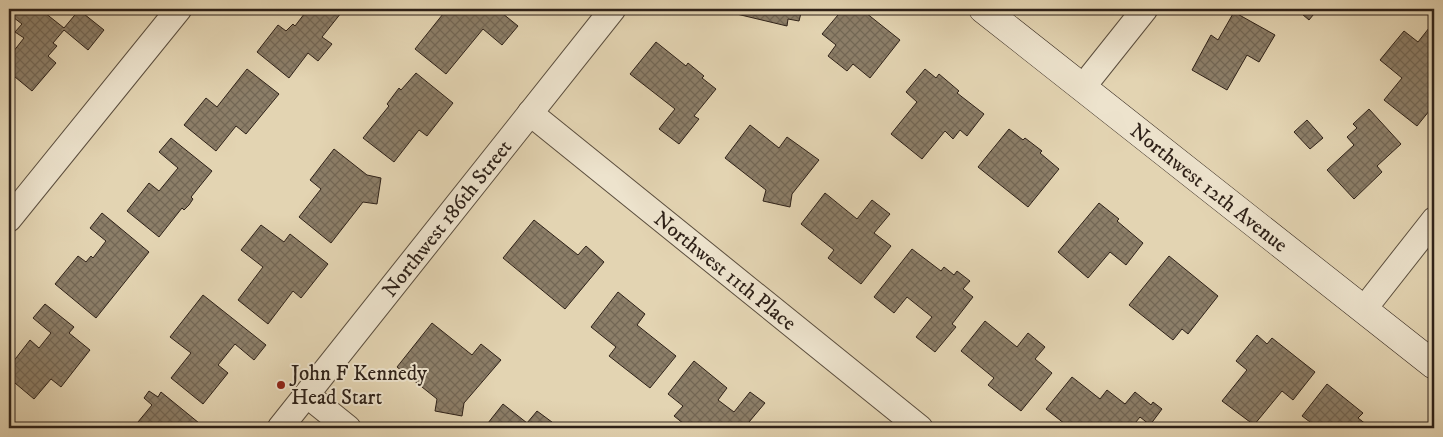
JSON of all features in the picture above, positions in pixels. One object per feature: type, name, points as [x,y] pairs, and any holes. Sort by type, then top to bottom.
[{"type":"street","points":[[9,219],[179,9]]},
{"type":"street","name":"Northwest 186th Street","points":[[280,428],[613,9]]},
{"type":"street","name":"Northwest 12th Avenue","points":[[983,9],[1434,365]]},
{"type":"street","points":[[1082,88],[1144,9]]},
{"type":"street","name":"Northwest 11th Place","points":[[530,113],[920,428]]},
{"type":"street","points":[[1364,309],[1434,220]]},
{"type":"street","points":[[307,394],[348,428]]},
{"type":"building","points":[[13,9],[40,9],[64,28],[79,10],[104,30],[88,50],[64,30],[53,43],[57,46],[48,56],[56,63],[32,91],[9,72],[9,57],[24,38],[15,32],[22,24],[9,14]]},
{"type":"building","points":[[308,9],[336,9],[341,13],[322,37],[332,44],[318,61],[308,53],[289,78],[257,52],[278,25],[286,31],[293,24],[295,26]]},
{"type":"building","points":[[447,9],[497,9],[518,26],[502,45],[483,29],[446,74],[415,49]]},
{"type":"building","points":[[725,9],[802,9],[799,21],[788,19],[787,26],[724,11]]},
{"type":"building","points":[[843,9],[861,9],[900,40],[870,78],[853,64],[847,71],[828,56],[836,45],[822,34]]},
{"type":"building","points":[[1296,9],[1318,9],[1309,20]]},
{"type":"building","points":[[1234,12],[1275,35],[1259,62],[1247,55],[1227,90],[1192,70],[1211,35],[1218,40]]},
{"type":"building","points":[[1429,28],[1434,32],[1434,105],[1417,126],[1384,100],[1402,78],[1380,60],[1404,31],[1418,42]]},
{"type":"building","points":[[656,42],[686,66],[688,63],[716,89],[694,116],[699,119],[679,144],[659,129],[675,109],[630,74]]},
{"type":"building","points":[[247,69],[279,94],[246,134],[236,126],[216,151],[184,125],[206,98],[217,107]]},
{"type":"building","points":[[925,69],[936,78],[939,74],[959,91],[957,93],[984,114],[967,136],[960,130],[953,139],[945,131],[922,159],[891,134],[917,102],[906,92]]},
{"type":"building","points":[[416,73],[453,103],[427,136],[419,130],[394,162],[363,138],[389,106],[387,104],[399,88],[401,90]]},
{"type":"building","points":[[1369,109],[1401,144],[1377,166],[1382,172],[1354,199],[1327,170],[1354,145],[1347,137],[1357,128],[1353,124]]},
{"type":"building","points":[[1307,120],[1323,138],[1310,149],[1294,132]]},
{"type":"building","points":[[750,125],[779,148],[787,137],[819,160],[792,194],[790,207],[763,201],[766,190],[725,158]]},
{"type":"building","points":[[1009,129],[1042,151],[1040,153],[1059,169],[1028,207],[978,167]]},
{"type":"building","points":[[171,138],[212,171],[191,197],[193,199],[189,205],[184,210],[182,208],[159,237],[127,211],[149,183],[159,191],[178,168],[159,152]]},
{"type":"building","points":[[334,149],[367,175],[381,178],[377,204],[363,202],[331,243],[299,217],[321,189],[310,180]]},
{"type":"building","points":[[825,193],[857,219],[872,200],[890,214],[874,233],[891,246],[861,284],[828,258],[834,250],[801,224]]},
{"type":"building","points":[[1099,203],[1119,219],[1117,221],[1143,243],[1126,265],[1110,252],[1088,278],[1058,252]]},
{"type":"building","points":[[102,213],[149,252],[96,318],[55,284],[78,256],[86,262],[91,256],[93,258],[106,241],[90,228]]},
{"type":"building","points":[[534,220],[578,255],[586,246],[604,262],[565,309],[503,258]]},
{"type":"building","points":[[261,225],[284,242],[290,234],[328,264],[301,298],[293,291],[268,324],[238,300],[263,267],[241,250]]},
{"type":"building","points":[[912,249],[941,271],[944,267],[954,275],[957,271],[970,281],[963,289],[973,297],[952,324],[956,327],[935,352],[916,337],[932,317],[907,297],[894,313],[874,297]]},
{"type":"building","points":[[1169,256],[1218,296],[1188,334],[1182,329],[1173,340],[1129,305]]},
{"type":"building","points":[[618,292],[645,314],[637,325],[676,356],[650,388],[609,356],[616,347],[591,327]]},
{"type":"building","points":[[203,295],[266,345],[254,360],[235,344],[218,365],[228,373],[203,404],[171,378],[191,353],[170,337]]},
{"type":"building","points":[[45,304],[74,327],[69,333],[90,350],[61,387],[51,379],[34,399],[9,378],[9,367],[30,340],[39,348],[51,333],[33,318]]},
{"type":"building","points":[[985,321],[1017,347],[1028,333],[1045,347],[1035,359],[1052,373],[1021,411],[988,385],[994,378],[961,351]]},
{"type":"building","points":[[432,323],[472,355],[481,344],[501,360],[464,403],[462,416],[435,411],[437,399],[397,367]]},
{"type":"building","points":[[1257,335],[1267,344],[1272,338],[1315,372],[1293,400],[1282,391],[1254,425],[1222,401],[1247,370],[1236,361]]},
{"type":"building","points":[[694,361],[727,388],[718,400],[734,412],[750,392],[765,403],[744,428],[689,428],[674,416],[683,406],[668,394]]},
{"type":"building","points":[[1072,377],[1100,399],[1107,390],[1125,404],[1135,392],[1151,405],[1153,402],[1162,409],[1150,425],[1140,417],[1131,428],[1070,428],[1046,409]]},
{"type":"building","points":[[1327,384],[1363,413],[1358,418],[1371,428],[1318,428],[1302,416]]},
{"type":"building","points":[[149,391],[158,397],[161,392],[199,423],[195,428],[133,428],[152,405],[144,398]]},
{"type":"building","points":[[503,404],[527,423],[537,411],[560,428],[484,428]]},
{"type":"place","name":"John F Kennedy Head Start","points":[[281,385]]}]
